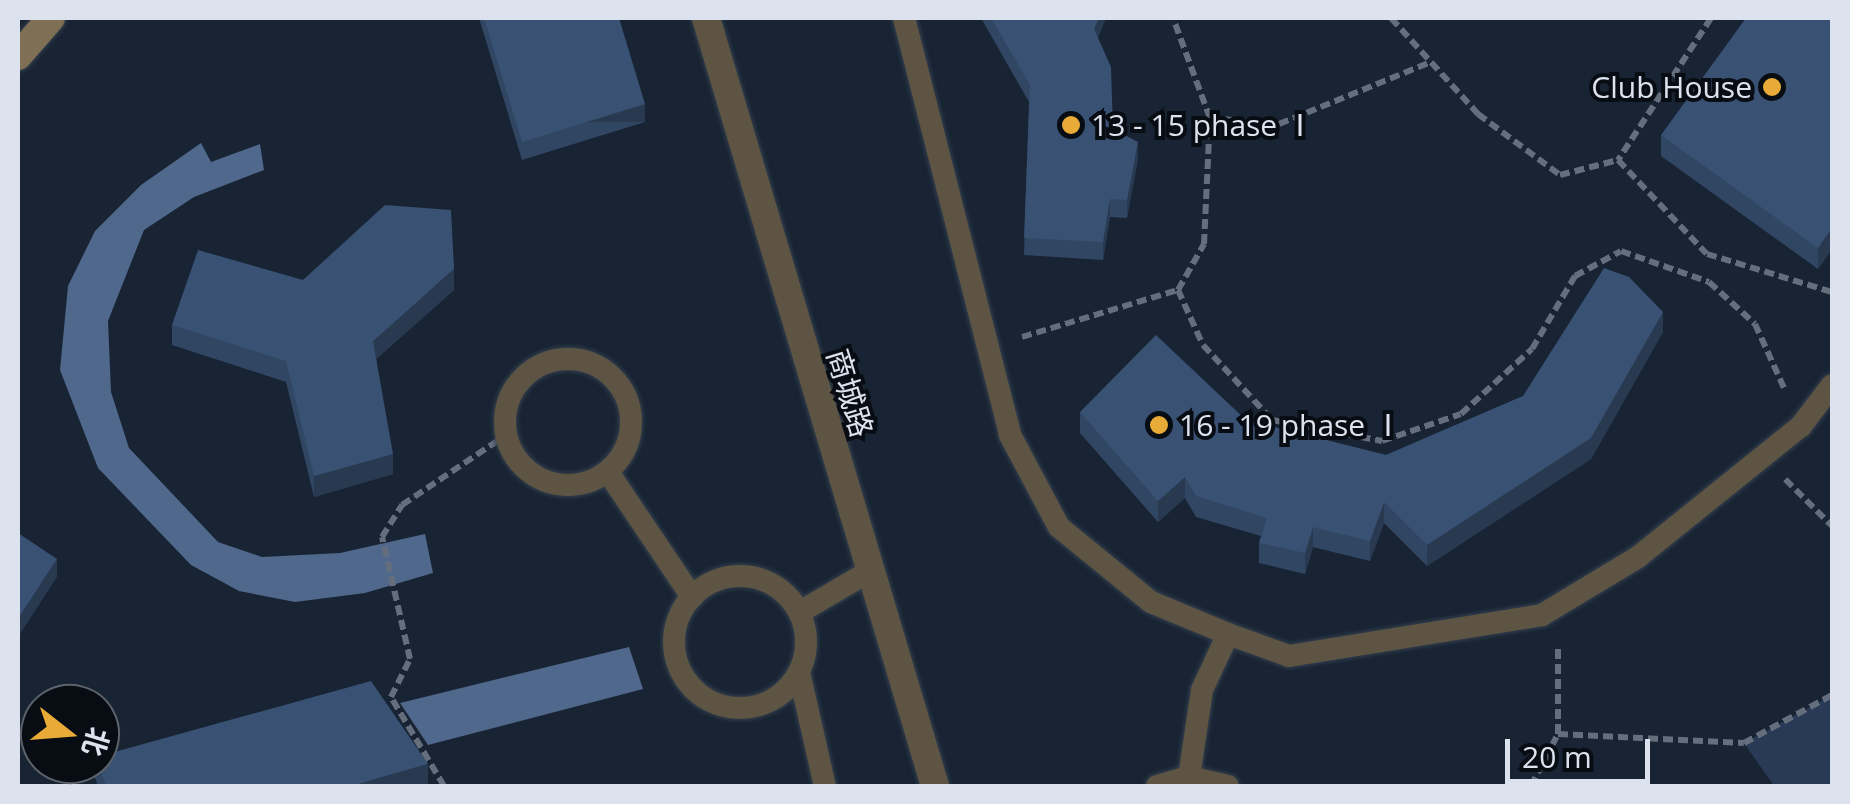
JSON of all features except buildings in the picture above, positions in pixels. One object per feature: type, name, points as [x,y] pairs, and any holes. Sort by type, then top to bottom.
[{"type":"main road","points":[[18,56],[51,18]]},
{"type":"street","name":"商城路","points":[[706,18],[935,786]]},
{"type":"lane","points":[[904,18],[1010,436],[1058,527],[1152,602],[1228,634],[1289,656],[1542,615],[1638,558],[1801,426],[1832,385]]},
{"type":"lane","points":[[561,358],[600,367],[627,398],[629,438],[608,472],[588,482],[547,482],[528,472],[506,435],[508,404],[524,376],[561,358]]},
{"type":"lane","points":[[608,472],[692,597]]},
{"type":"lane","points":[[800,612],[870,571]]},
{"type":"lane","points":[[752,577],[771,583],[800,612],[806,652],[799,672],[767,702],[723,706],[702,696],[686,681],[674,638],[692,597],[710,583],[752,577]]},
{"type":"lane","points":[[1189,777],[1202,690],[1228,634]]},
{"type":"lane","points":[[799,672],[825,786]]},
{"type":"lane","points":[[1157,786],[1189,777],[1228,786]]},
{"type":"path","points":[[986,347],[1178,290],[1204,244],[1210,118],[1174,18]]},
{"type":"path","points":[[1390,18],[1478,114],[1560,175],[1618,160],[1711,18]]},
{"type":"path","points":[[1210,118],[1279,124],[1430,62]]},
{"type":"path","points":[[1618,160],[1707,254],[1832,292]]},
{"type":"path","points":[[1178,290],[1203,345],[1272,420],[1382,441],[1461,414],[1532,349],[1575,276],[1621,251],[1709,282],[1756,324],[1801,426]]},
{"type":"path","points":[[444,786],[391,697],[410,659],[400,598],[382,537],[402,504],[506,435]]},
{"type":"path","points":[[1766,454],[1832,526]]},
{"type":"path","points":[[1531,786],[1558,734],[1562,654],[1542,615]]},
{"type":"path","points":[[1558,734],[1744,743],[1832,695]]},
{"type":"shaded area","points":[[201,143],[211,162],[260,144],[264,170],[194,197],[144,230],[108,321],[111,392],[129,448],[218,542],[262,557],[340,553],[425,534],[433,573],[365,593],[295,602],[239,591],[191,565],[98,468],[60,370],[68,286],[95,231],[141,185]]},
{"type":"shaded area","points":[[629,647],[643,689],[428,745],[400,703]]},
{"type":"shaded area","points":[[1832,695],[1832,786],[1774,786],[1744,743]]},
{"type":"place","name":"Club House","points":[[1772,87]]},
{"type":"place","name":"13 - 15 phase Ⅰ","points":[[1071,125]]},
{"type":"place","name":"16 - 19 phase Ⅰ","points":[[1159,425]]}]
